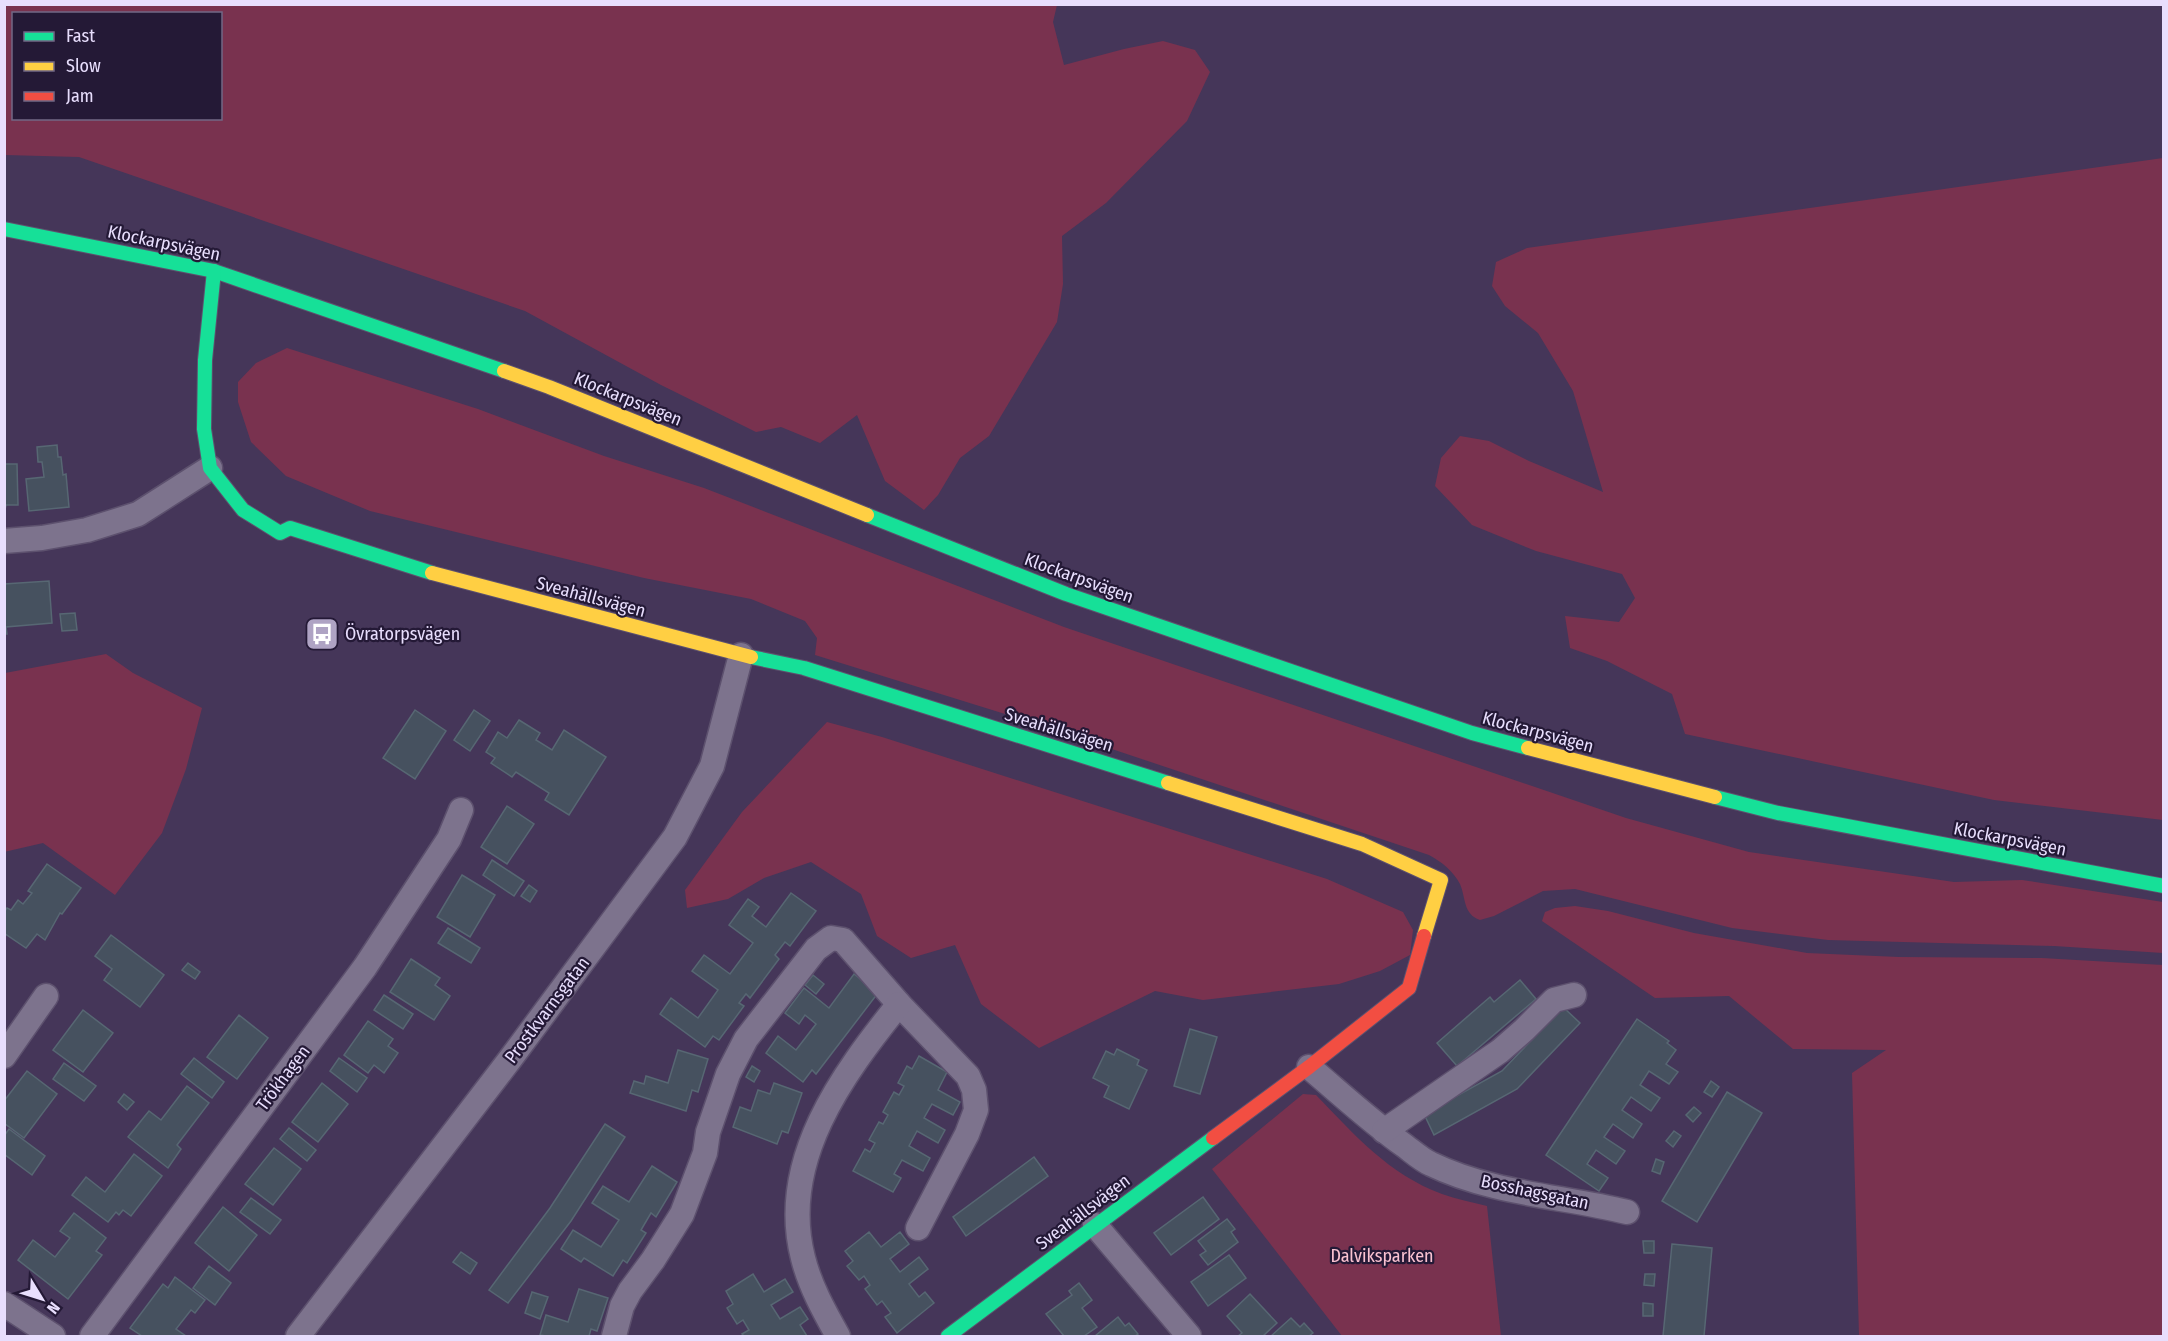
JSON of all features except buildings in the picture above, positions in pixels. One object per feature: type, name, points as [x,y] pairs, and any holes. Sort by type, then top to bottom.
[{"type":"street","name":"Klockarpsvägen","points":[[4,229],[214,271],[549,387],[1066,594],[1472,734],[1778,813],[2163,886]]},
{"type":"street","name":"Sveahällsvägen","points":[[214,271],[205,371],[204,429],[210,468],[243,510],[280,532],[290,528],[439,575],[741,655],[804,668],[1362,844],[1441,880],[1409,988],[1309,1067],[948,1336]]},
{"type":"street","points":[[4,541],[42,538],[87,530],[138,514],[210,468]]},
{"type":"street","name":"Prostkvarnsgatan","points":[[298,1336],[511,1058],[675,837],[712,766],[741,655]]},
{"type":"street","name":"Trökhagen","points":[[92,1336],[365,967],[449,840],[461,810]]},
{"type":"street","points":[[614,1336],[622,1306],[630,1291],[682,1214],[705,1153],[708,1132],[728,1074],[746,1039],[816,949],[831,938],[843,940],[899,1004],[968,1076],[974,1090],[976,1110],[968,1134],[918,1228]]},
{"type":"street","points":[[1384,1131],[1500,1050],[1554,1000],[1574,995]]},
{"type":"street","points":[[4,1056],[46,996]]},
{"type":"street","points":[[838,1336],[816,1297],[802,1257],[797,1210],[800,1176],[810,1145],[836,1091],[872,1038],[899,1004]]},
{"type":"street","name":"Bosshagsgatan","points":[[1309,1067],[1384,1131],[1430,1164],[1492,1186],[1627,1212]]},
{"type":"street","points":[[1095,1225],[1189,1336]]},
{"type":"street","points":[[4,1304],[53,1336]]},
{"type":"green space","points":[[5,4],[1057,5],[1053,22],[1064,65],[1163,41],[1195,50],[1210,72],[1187,121],[1106,203],[1062,236],[1063,284],[1057,322],[989,436],[960,458],[938,495],[924,510],[885,481],[857,415],[820,443],[781,427],[756,432],[661,385],[525,311],[79,157],[5,155]]},
{"type":"green space","points":[[2163,158],[2163,820],[1994,800],[1685,734],[1672,694],[1607,661],[1570,648],[1565,616],[1619,622],[1635,598],[1622,574],[1536,551],[1472,525],[1435,486],[1441,458],[1460,436],[1489,441],[1529,461],[1603,492],[1573,391],[1538,333],[1505,306],[1492,286],[1496,262],[1527,248]]},
{"type":"green space","points":[[287,348],[478,409],[604,456],[704,488],[1064,627],[1626,818],[1749,852],[1954,882],[2022,880],[2163,902],[2163,953],[2054,946],[1828,940],[1732,928],[1575,889],[1543,891],[1494,916],[1480,920],[1468,910],[1460,884],[1454,875],[1429,855],[1034,723],[815,655],[817,638],[805,621],[751,599],[644,578],[370,511],[286,476],[251,442],[238,402],[238,382],[256,363]]},
{"type":"green space","points":[[106,654],[133,673],[202,708],[186,769],[162,833],[115,895],[43,843],[4,852],[5,673]]},
{"type":"green space","points":[[827,722],[882,737],[1327,879],[1403,912],[1413,930],[1410,955],[1380,971],[1339,984],[1203,1000],[1155,991],[1039,1048],[981,1004],[955,945],[911,958],[877,936],[861,894],[811,862],[764,878],[728,899],[687,908],[685,890],[742,812]]},
{"type":"green space","points":[[1575,906],[1608,911],[1694,933],[1807,953],[1899,957],[2042,958],[2163,965],[2163,1336],[1859,1336],[1852,1073],[1886,1050],[1793,1049],[1729,996],[1655,998],[1542,921],[1545,912],[1555,908]]},
{"type":"green space","name":"Dalviksparken","points":[[1303,1094],[1316,1095],[1373,1152],[1405,1176],[1442,1194],[1487,1206],[1501,1336],[1342,1336],[1212,1169]]},
{"type":"traffic: fast","points":[[4,229],[214,271],[504,371]]},
{"type":"traffic: fast","points":[[214,271],[205,360],[204,429],[210,468],[243,510],[280,533],[290,528],[432,573]]},
{"type":"traffic: fast","points":[[867,515],[1066,594],[1472,733],[1528,748]]},
{"type":"traffic: fast","points":[[751,657],[804,668],[1168,783]]},
{"type":"traffic: fast","points":[[1715,797],[1778,813],[2164,886]]},
{"type":"traffic: fast","points":[[948,1336],[1213,1138]]},
{"type":"traffic: slow","points":[[504,371],[867,515]]},
{"type":"traffic: slow","points":[[432,573],[751,657]]},
{"type":"traffic: slow","points":[[1528,748],[1715,797]]},
{"type":"traffic: slow","points":[[1168,783],[1362,844],[1441,880],[1424,936]]},
{"type":"traffic: jam","points":[[1213,1138],[1309,1067],[1409,988],[1424,936]]},
{"type":"place","name":"Övratorpsvägen","points":[[322,634]]}]
